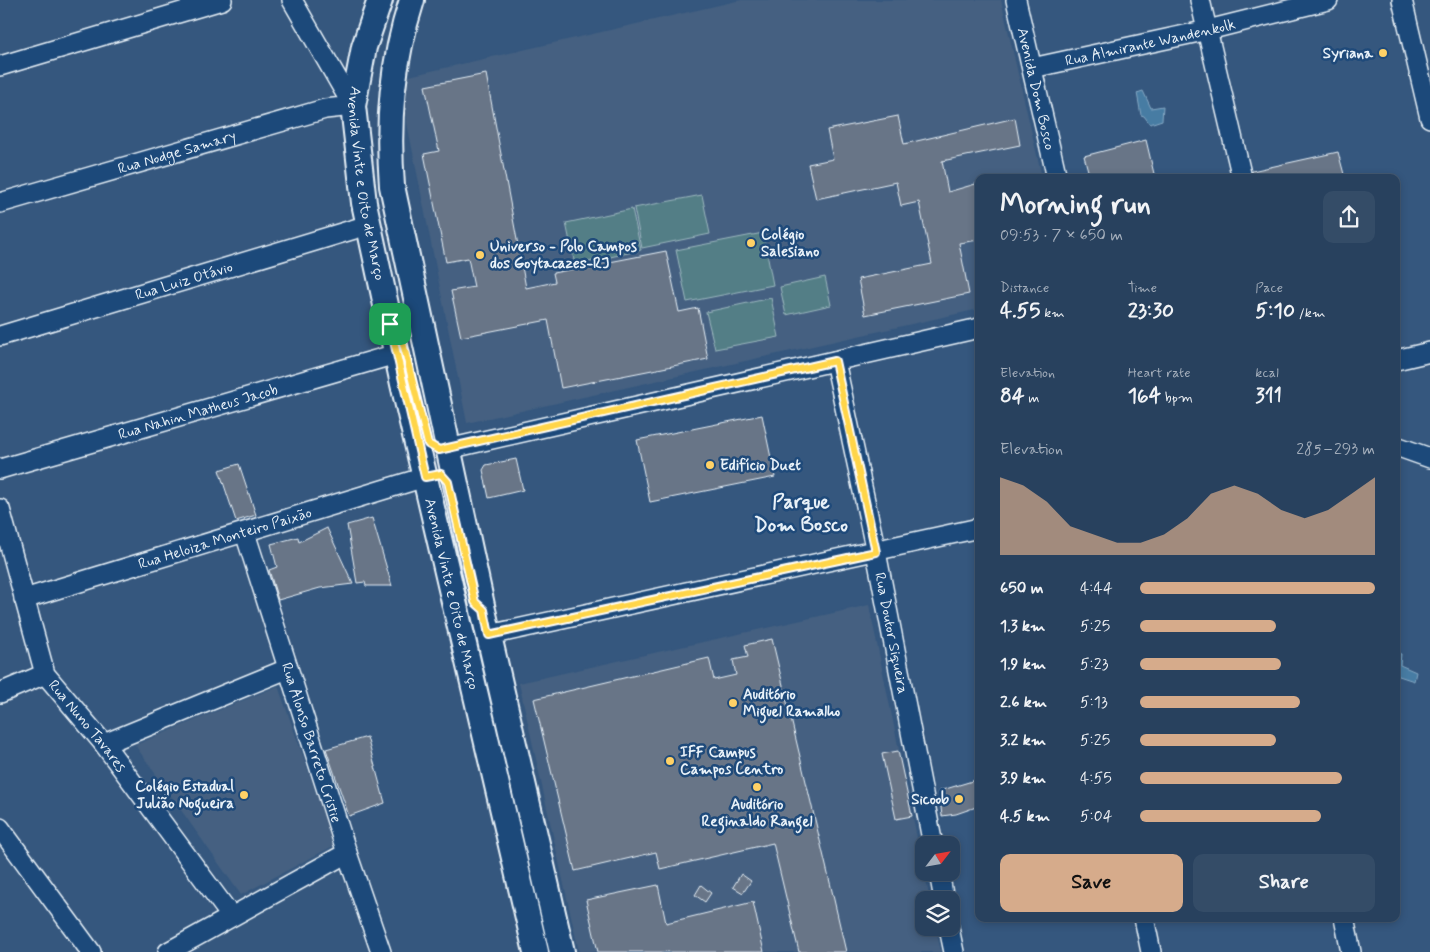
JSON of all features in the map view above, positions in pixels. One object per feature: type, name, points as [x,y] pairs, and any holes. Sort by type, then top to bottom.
[{"type":"main road","name":"Avenida Vinte e Oito de Março","points":[[380,0],[364,47],[353,106],[368,225],[396,354],[536,952]]},
{"type":"main road","name":"Avenida Vinte e Oito de Março","points":[[412,0],[390,98],[389,146],[392,186],[489,635],[562,952]]},
{"type":"main road","points":[[390,324],[402,339],[428,444],[439,450],[448,449]]},
{"type":"main road","points":[[425,477],[441,474],[448,482],[475,602],[484,610]]},
{"type":"street","points":[[0,66],[222,0]]},
{"type":"street","points":[[292,0],[353,106]]},
{"type":"street","name":"Avenida Dom Bosco","points":[[1016,0],[1056,174]]},
{"type":"street","points":[[1200,0],[1241,174]]},
{"type":"street","name":"Rua Almirante Wandenkolk","points":[[1032,68],[1208,30],[1328,0]]},
{"type":"street","points":[[1402,0],[1430,118]]},
{"type":"street","name":"Rua Nodge Samary","points":[[0,202],[325,109],[353,106]]},
{"type":"street","name":"Rua Luiz Otávio","points":[[0,336],[368,225]]},
{"type":"street","points":[[448,449],[975,329]]},
{"type":"street","points":[[1400,359],[1430,352]]},
{"type":"street","name":"Rua Nahin Matheus Jacob","points":[[0,469],[396,354]]},
{"type":"street","name":"Rua Doutor Siqueira","points":[[835,361],[876,552],[931,836]]},
{"type":"street","points":[[1400,447],[1430,458]]},
{"type":"street","name":"Rua Heloiza Monteiro Paixão","points":[[24,599],[425,477]]},
{"type":"street","name":"Rua Nuno Tavares","points":[[0,509],[45,674],[104,744],[230,916]]},
{"type":"street","points":[[489,635],[975,529]]},
{"type":"street","name":"Rua Alonso Barreto Cristie","points":[[245,533],[347,854],[382,952]]},
{"type":"street","points":[[104,744],[287,669]]},
{"type":"street","points":[[0,693],[45,674]]},
{"type":"street","points":[[0,828],[91,952]]},
{"type":"street","points":[[168,952],[230,916],[347,854]]},
{"type":"street","points":[[1145,922],[1151,952]]},
{"type":"street","points":[[1345,922],[1351,952]]},
{"type":"street","points":[[951,936],[954,952]]},
{"type":"shaded area","name":"Colégio Salesiano","points":[[741,0],[1001,0],[1041,174],[975,174],[975,310],[467,423],[404,108],[405,77]]},
{"type":"shaded area","points":[[1143,91],[1151,108],[1163,106],[1162,120],[1150,124],[1141,115],[1137,93]]},
{"type":"shaded area","name":"IFF Campus Campos Centro","points":[[869,605],[917,836],[915,836],[915,881],[926,881],[928,891],[915,891],[915,936],[938,936],[941,952],[579,952],[519,683]]},
{"type":"shaded area","points":[[1400,665],[1416,672],[1414,681],[1400,676]]},
{"type":"shaded area","name":"Colégio Estadual Julião Nogueira","points":[[278,686],[335,845],[241,895],[135,745]]},
{"type":"green space","points":[[702,195],[710,234],[642,248],[634,208]]},
{"type":"green space","points":[[632,209],[641,250],[575,265],[566,223]]},
{"type":"green space","points":[[763,233],[773,285],[687,302],[676,250]]},
{"type":"green space","points":[[825,277],[831,305],[786,315],[780,287]]},
{"type":"green space","points":[[771,298],[779,337],[715,349],[706,312]]},
{"type":"building","points":[[486,74],[526,288],[555,282],[553,273],[666,251],[679,312],[698,308],[708,359],[561,388],[548,320],[461,337],[451,291],[474,287],[468,258],[446,262],[424,154],[439,151],[425,86]]},
{"type":"building","points":[[898,116],[904,144],[1015,118],[1020,145],[942,161],[948,192],[975,184],[975,241],[959,243],[969,294],[865,315],[858,279],[932,264],[919,202],[901,206],[896,182],[816,199],[808,164],[833,159],[827,130]]},
{"type":"building","points":[[1146,140],[1154,174],[1089,174],[1084,156]]},
{"type":"building","points":[[1338,152],[1344,174],[1252,174],[1252,171]]},
{"type":"building","name":"Edifício Duet","points":[[762,415],[775,477],[650,502],[637,440]]},
{"type":"building","points":[[516,459],[523,490],[489,498],[483,470],[486,465]]},
{"type":"building","points":[[239,464],[256,515],[236,521],[219,470]]},
{"type":"building","points":[[372,518],[392,586],[366,586],[365,582],[357,583],[347,525]]},
{"type":"building","points":[[327,528],[353,584],[320,588],[278,600],[269,570],[277,567],[271,544],[298,537],[299,542]]},
{"type":"building","name":"IFF Campus Campos Centro","points":[[772,639],[846,952],[799,952],[773,843],[660,869],[656,852],[575,871],[534,699],[709,658],[714,680],[736,675],[733,660],[748,657],[745,645]]},
{"type":"building","points":[[367,737],[385,803],[349,816],[326,749]]},
{"type":"building","points":[[898,751],[912,816],[896,819],[882,754]]},
{"type":"building","name":"Sicoob","points":[[975,780],[975,807],[956,814],[942,816],[939,791]]},
{"type":"building","points":[[741,874],[751,881],[743,893],[733,887]]},
{"type":"building","points":[[658,885],[666,923],[753,902],[764,952],[598,952],[586,900]]},
{"type":"building","points":[[701,885],[711,893],[705,902],[695,895]]},
{"type":"place","name":"Syriana","points":[[1383,53]]},
{"type":"place","name":"Colégio Salesiano","points":[[751,243]]},
{"type":"place","name":"Universo - Polo Campos dos Goytacazes-RJ","points":[[480,255]]},
{"type":"place","name":"Edifício Duet","points":[[710,465]]},
{"type":"place","name":"Auditório Miguel Ramalho","points":[[733,703]]},
{"type":"place","name":"IFF Campus Campos Centro","points":[[670,761]]},
{"type":"place","name":"Auditório Reginaldo Rangel","points":[[757,787]]},
{"type":"place","name":"Colégio Estadual Julião Nogueira","points":[[244,795]]},
{"type":"place","name":"Sicoob","points":[[959,799]]},
{"type":"district","name":"Parque Dom Bosco","points":[[801,512]]},
{"type":"route","points":[[390,324],[402,339],[428,444],[439,450],[835,361],[876,552],[489,635],[484,610],[475,602],[448,482],[441,474],[425,477],[390,324]]}]
